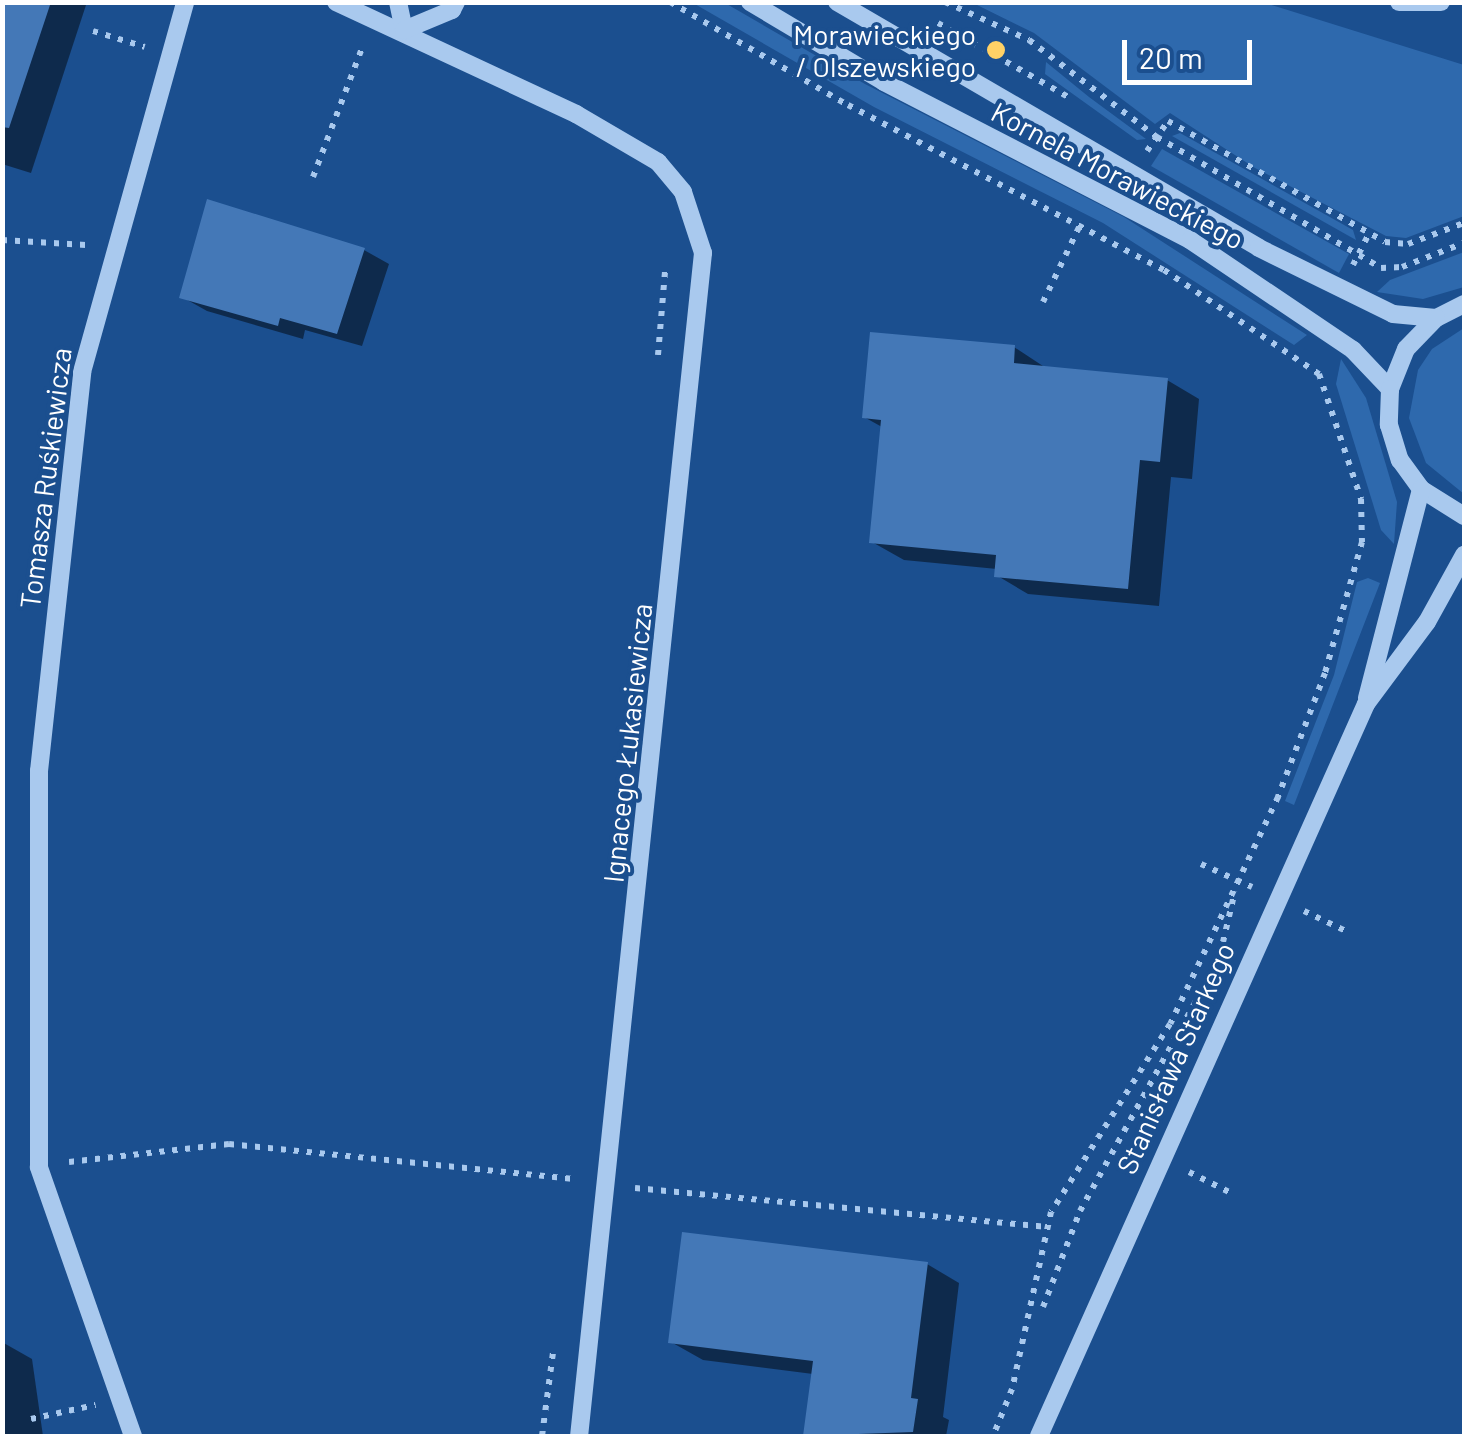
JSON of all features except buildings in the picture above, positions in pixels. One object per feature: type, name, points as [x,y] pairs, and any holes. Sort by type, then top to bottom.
[{"type":"street","name":"Tomasza Ruśkiewicza","points":[[133,1436],[38,1167],[39,771],[82,372],[185,2]]},
{"type":"street","name":"Ignacego Łukasiewicza","points":[[336,2],[404,30],[576,114],[658,162],[684,192],[703,253],[579,1436]]},
{"type":"street","points":[[398,2],[404,30],[456,2]]},
{"type":"street","name":"Kornela Morawieckiego","points":[[750,2],[884,82],[1190,240],[1353,350],[1390,390]]},
{"type":"street","name":"Kornela Morawieckiego","points":[[837,2],[1260,248],[1392,314],[1436,318]]},
{"type":"street","points":[[1399,2],[1441,2]]},
{"type":"street","points":[[1464,304],[1436,318],[1406,349],[1390,390],[1389,425],[1400,460],[1421,489],[1464,516]]},
{"type":"street","points":[[1366,704],[1421,489]]},
{"type":"street","points":[[1366,704],[1426,622],[1464,555]]},
{"type":"street","name":"Stanisława Starkego","points":[[1039,1436],[1366,704]]},
{"type":"path","points":[[670,2],[848,106],[1081,223],[1319,374],[1361,499],[1355,561],[1324,673],[1238,880],[1170,1024],[1045,1227],[1012,1389],[993,1436]]},
{"type":"path","points":[[945,2],[1029,40],[1157,137],[1380,268],[1402,267],[1464,243]]},
{"type":"path","points":[[313,177],[328,125],[376,19]]},
{"type":"path","points":[[932,20],[1078,104]]},
{"type":"path","points":[[93,31],[138,44]]},
{"type":"path","points":[[1133,145],[1146,154],[1168,121],[1368,235],[1408,244],[1464,222]]},
{"type":"path","points":[[1043,302],[1081,223]]},
{"type":"path","points":[[1358,255],[1368,235]]},
{"type":"path","points":[[2,240],[82,245]]},
{"type":"path","points":[[1355,561],[1368,567]]},
{"type":"path","points":[[1201,864],[1238,880]]},
{"type":"path","points":[[1217,955],[1238,880]]},
{"type":"path","points":[[1043,1307],[1080,1211],[1200,990]]},
{"type":"path","points":[[38,1167],[229,1144],[1045,1227]]},
{"type":"path","points":[[1161,1158],[1231,1193]]},
{"type":"path","points":[[542,1436],[555,1338]]},
{"type":"path","points":[[31,1419],[90,1406]]},
{"type":"shaded area","points":[[693,3],[725,3],[865,84],[1124,217],[1307,335],[1294,345],[1103,223],[874,107]]},
{"type":"shaded area","points":[[973,3],[1265,3],[1464,65],[1464,216],[1406,238],[1386,236],[1255,168],[1170,113],[1155,124],[1034,33]]},
{"type":"shaded area","points":[[1046,62],[1146,139],[1137,140],[1045,74]]},
{"type":"shaded area","points":[[1180,133],[1353,230],[1356,240],[1172,136]]},
{"type":"shaded area","points":[[1162,149],[1349,254],[1339,273],[1151,166]]},
{"type":"shaded area","points":[[1464,252],[1464,287],[1423,299],[1377,292],[1390,280]]},
{"type":"shaded area","points":[[1464,328],[1464,494],[1426,463],[1409,418],[1418,370],[1432,349]]},
{"type":"shaded area","points":[[1341,359],[1366,398],[1397,502],[1394,544],[1381,530],[1336,384]]},
{"type":"shaded area","points":[[1368,578],[1380,583],[1294,805],[1285,801],[1334,675],[1357,582]]},
{"type":"place","name":"Morawieckiego / Olszewskiego","points":[[996,50]]}]
